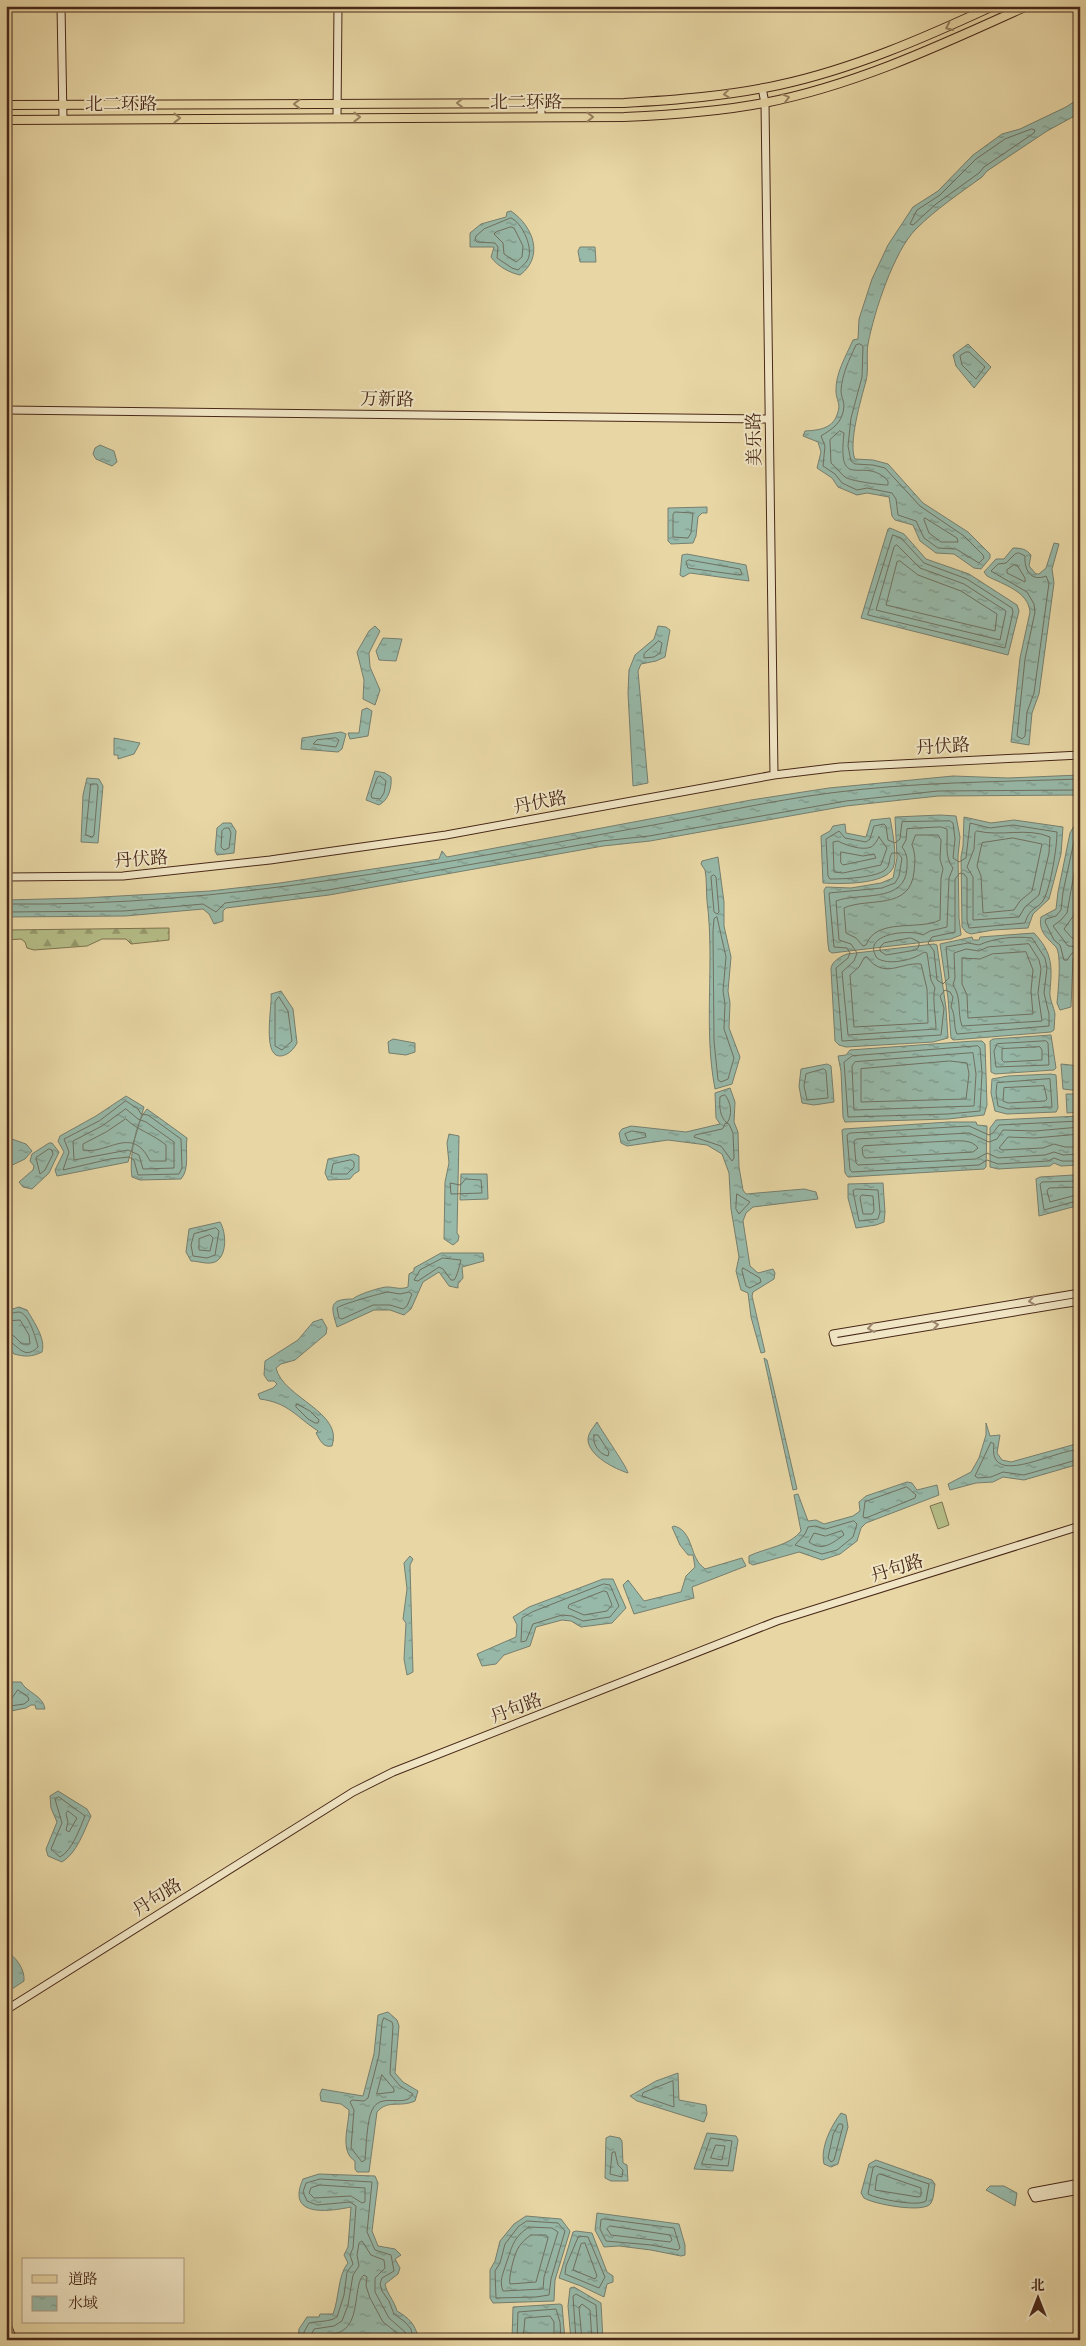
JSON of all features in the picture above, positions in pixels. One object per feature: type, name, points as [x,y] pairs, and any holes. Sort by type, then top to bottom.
[{"type":"highway","points":[[6,2325],[12,2340]]},
{"type":"main road","name":"北二环路","points":[[6,105],[624,103],[678,100],[780,85],[890,51],[993,6]]},
{"type":"main road","name":"北二环路","points":[[6,120],[624,117],[680,114],[765,103],[853,79],[894,65],[1015,9],[1027,6]]},
{"type":"street","points":[[62,6],[64,119]]},
{"type":"street","points":[[337,117],[338,6]]},
{"type":"street","name":"美乐路","points":[[762,88],[765,103],[774,775]]},
{"type":"street","points":[[541,103],[541,117]]},
{"type":"street","name":"万新路","points":[[6,410],[768,420]]},
{"type":"street","name":"丹伏路","points":[[6,877],[123,876],[284,858],[446,836],[774,775],[840,767],[1080,755]]},
{"type":"street","points":[[1080,1293],[834,1334],[835,1342],[1080,1301]]},
{"type":"street","name":"丹句路","points":[[6,2010],[353,1792],[393,1772],[777,1621],[1080,1526]]},
{"type":"street","points":[[1080,2183],[1032,2192],[1035,2198],[1080,2190]]},
{"type":"green space","points":[[169,928],[169,940],[131,944],[126,939],[102,939],[87,946],[34,950],[27,948],[25,942],[21,939],[6,940],[6,930]]},
{"type":"green space","points":[[942,1502],[949,1525],[938,1529],[930,1506]]},
{"type":"water","points":[[1080,98],[1080,113],[1047,131],[987,171],[916,229],[900,252],[893,267],[880,299],[871,331],[867,349],[867,376],[854,432],[853,452],[855,459],[873,460],[888,464],[923,503],[968,532],[990,554],[990,558],[981,569],[974,568],[954,554],[936,553],[920,541],[913,525],[895,520],[892,516],[889,497],[867,493],[857,495],[838,487],[832,478],[817,468],[821,452],[818,442],[803,436],[805,431],[822,429],[831,424],[835,419],[839,407],[836,392],[837,379],[841,365],[853,340],[858,339],[859,319],[872,279],[888,245],[913,207],[938,191],[973,155],[1002,134],[1020,129],[1066,107]]},
{"type":"water","points":[[511,211],[525,225],[533,242],[532,260],[520,275],[504,269],[491,257],[494,247],[470,247],[470,233],[481,224],[506,217],[507,212]]},
{"type":"water","points":[[580,247],[595,247],[596,262],[580,262],[578,251]]},
{"type":"water","points":[[968,344],[991,367],[974,388],[956,366],[953,355]]},
{"type":"water","points":[[100,445],[114,451],[117,462],[112,466],[96,459],[93,454],[95,448]]},
{"type":"water","points":[[707,507],[707,513],[702,513],[698,517],[696,536],[693,543],[671,544],[668,541],[668,508]]},
{"type":"water","points":[[890,528],[904,534],[926,559],[969,574],[1017,605],[1019,611],[1008,655],[861,618],[888,529]]},
{"type":"water","points":[[1054,543],[1059,544],[1052,569],[1054,583],[1039,694],[1032,713],[1029,745],[1011,742],[1020,658],[1030,612],[1025,599],[1020,594],[987,576],[984,572],[996,559],[1004,559],[1013,548],[1016,548],[1025,550],[1031,555],[1029,566],[1036,574],[1039,574],[1046,568]]},
{"type":"water","points":[[687,554],[746,565],[749,581],[690,573],[683,577],[680,575],[682,555]]},
{"type":"water","points":[[375,626],[380,631],[369,653],[370,667],[380,690],[375,705],[363,699],[364,680],[357,652],[369,631]]},
{"type":"water","points":[[658,626],[666,627],[670,630],[665,657],[641,664],[638,671],[648,783],[633,786],[628,693],[629,670],[635,655],[654,639]]},
{"type":"water","points":[[383,638],[402,639],[396,661],[379,660],[376,651]]},
{"type":"water","points":[[367,708],[372,711],[368,736],[350,739],[348,733],[359,733],[362,710]]},
{"type":"water","points":[[341,732],[346,734],[342,749],[338,752],[301,749],[302,738]]},
{"type":"water","points":[[114,738],[140,743],[134,754],[118,759],[118,755],[114,755]]},
{"type":"water","points":[[375,771],[385,773],[391,777],[389,793],[379,805],[366,800]]},
{"type":"water","points":[[1080,775],[1080,795],[938,796],[846,806],[650,841],[603,846],[329,895],[226,908],[223,911],[223,921],[214,924],[209,914],[203,909],[125,916],[6,917],[6,900],[210,891],[280,883],[439,859],[442,851],[447,857],[751,800],[829,788],[953,776],[1008,778]]},
{"type":"water","points":[[87,778],[99,779],[103,786],[98,843],[81,842],[83,795]]},
{"type":"water","points":[[956,816],[960,837],[958,856],[961,935],[951,939],[832,953],[829,951],[824,890],[826,887],[851,888],[881,883],[893,878],[897,858],[895,817]]},
{"type":"water","points":[[964,817],[991,823],[1014,820],[1063,827],[1061,854],[1049,899],[1033,914],[1028,928],[993,930],[971,934],[962,927],[961,857]]},
{"type":"water","points":[[890,818],[895,858],[893,868],[888,874],[881,878],[861,882],[823,883],[821,836],[830,831],[833,826],[845,824],[846,833],[866,837],[871,820]]},
{"type":"water","points":[[223,823],[231,823],[236,831],[234,853],[217,855],[215,851],[217,828]]},
{"type":"water","points":[[1080,825],[1080,958],[1073,958],[1071,1007],[1060,1010],[1057,1003],[1058,951],[1044,934],[1040,922],[1041,917],[1056,909],[1070,833],[1074,826]]},
{"type":"water","points":[[718,857],[724,902],[724,926],[731,957],[728,991],[730,1003],[729,1028],[740,1057],[732,1084],[715,1089],[709,1019],[710,948],[706,874],[701,864],[702,861]]},
{"type":"water","points":[[1034,933],[1045,947],[1050,960],[1050,994],[1055,1014],[1054,1030],[1051,1032],[953,1040],[951,1038],[948,998],[940,944],[972,937],[973,940],[979,940],[980,937]]},
{"type":"water","points":[[937,945],[946,1008],[948,1038],[933,1042],[846,1047],[839,1045],[835,1041],[831,969],[834,962],[847,954]]},
{"type":"water","points":[[281,991],[293,1009],[297,1043],[287,1054],[278,1056],[273,1052],[269,1033],[271,994]]},
{"type":"water","points":[[1051,1035],[1056,1068],[1054,1070],[995,1074],[991,1072],[990,1041],[993,1039]]},
{"type":"water","points":[[393,1039],[415,1043],[415,1052],[406,1055],[389,1053],[388,1042]]},
{"type":"water","points":[[982,1041],[985,1044],[987,1105],[984,1115],[948,1119],[845,1122],[838,1056],[846,1055],[850,1050]]},
{"type":"water","points":[[827,1064],[831,1066],[834,1102],[814,1105],[802,1103],[799,1086],[801,1069]]},
{"type":"water","points":[[1061,1064],[1080,1066],[1080,1091],[1063,1089]]},
{"type":"water","points":[[1056,1075],[1058,1108],[1056,1112],[1007,1114],[995,1111],[991,1093],[992,1079],[1008,1076]]},
{"type":"water","points":[[730,1088],[735,1102],[734,1122],[738,1132],[739,1167],[743,1190],[746,1194],[804,1189],[816,1192],[818,1199],[753,1207],[746,1213],[743,1221],[750,1266],[758,1273],[773,1269],[775,1273],[774,1279],[753,1292],[752,1296],[765,1352],[761,1353],[751,1317],[748,1293],[741,1290],[736,1271],[739,1257],[731,1209],[729,1173],[722,1154],[707,1145],[668,1140],[627,1146],[621,1143],[619,1133],[622,1129],[631,1126],[686,1132],[720,1124],[716,1118],[715,1093]]},
{"type":"water","points":[[1066,1094],[1080,1094],[1080,1112],[1067,1113]]},
{"type":"water","points":[[126,1096],[144,1107],[128,1162],[57,1176],[55,1170],[64,1152],[58,1141],[60,1136],[96,1116]]},
{"type":"water","points":[[147,1109],[187,1138],[186,1165],[181,1179],[140,1180],[132,1177],[131,1161],[136,1132]]},
{"type":"water","points":[[1080,1116],[1080,1165],[1061,1166],[1054,1163],[1050,1166],[998,1169],[990,1167],[990,1128],[996,1120]]},
{"type":"water","points":[[976,1122],[977,1125],[987,1126],[986,1167],[984,1169],[848,1177],[845,1173],[842,1130],[844,1129]]},
{"type":"water","points":[[449,1134],[459,1136],[457,1233],[459,1236],[458,1241],[453,1245],[444,1239],[445,1182],[449,1163],[447,1143]]},
{"type":"water","points":[[6,1137],[26,1144],[32,1151],[25,1159],[6,1168]]},
{"type":"water","points":[[52,1143],[59,1152],[49,1173],[32,1189],[23,1187],[19,1182],[33,1170],[34,1166],[30,1161],[32,1154]]},
{"type":"water","points":[[354,1154],[359,1156],[359,1171],[350,1179],[328,1180],[325,1173],[328,1159]]},
{"type":"water","points":[[461,1174],[487,1174],[488,1199],[460,1200]]},
{"type":"water","points":[[1080,1176],[1080,1205],[1039,1216],[1036,1179],[1040,1177]]},
{"type":"water","points":[[883,1183],[884,1222],[856,1228],[848,1198],[848,1184]]},
{"type":"water","points":[[220,1222],[224,1231],[225,1243],[219,1259],[209,1263],[191,1261],[186,1252],[189,1229]]},
{"type":"water","points":[[441,1253],[483,1253],[484,1261],[462,1267],[463,1278],[458,1284],[458,1288],[449,1286],[439,1272],[423,1282],[411,1309],[404,1315],[390,1310],[374,1310],[337,1327],[333,1314],[335,1303],[345,1299],[353,1299],[363,1293],[384,1287],[408,1287],[409,1274],[414,1271],[414,1268]]},
{"type":"water","points":[[19,1307],[27,1310],[41,1336],[42,1352],[35,1355],[22,1356],[14,1354],[6,1342],[6,1311]]},
{"type":"water","points":[[322,1319],[327,1328],[326,1334],[295,1360],[281,1364],[276,1368],[281,1379],[289,1388],[321,1414],[329,1424],[333,1434],[332,1446],[324,1445],[316,1433],[318,1431],[291,1411],[278,1404],[260,1399],[258,1394],[273,1388],[277,1384],[274,1381],[268,1381],[264,1375],[265,1361],[298,1340],[313,1322]]},
{"type":"water","points":[[764,1358],[767,1360],[797,1489],[793,1490]]},
{"type":"water","points":[[597,1422],[628,1473],[604,1461],[589,1446],[589,1435]]},
{"type":"water","points":[[986,1423],[990,1436],[1000,1435],[997,1453],[1002,1460],[1011,1462],[1076,1444],[1080,1448],[1079,1464],[1024,1480],[1003,1477],[993,1482],[976,1483],[950,1490],[948,1484],[971,1472],[979,1458],[986,1435]]},
{"type":"water","points":[[907,1482],[912,1483],[917,1490],[937,1485],[939,1495],[866,1523],[861,1528],[857,1541],[840,1554],[822,1560],[799,1552],[753,1565],[749,1563],[749,1556],[784,1543],[801,1531],[794,1495],[798,1494],[808,1521],[816,1520],[824,1524],[853,1516],[860,1511],[859,1502],[866,1496]]},
{"type":"water","points":[[674,1526],[686,1535],[698,1561],[705,1569],[742,1558],[746,1566],[692,1587],[694,1598],[634,1614],[623,1585],[628,1580],[644,1601],[681,1592],[686,1576],[695,1567],[693,1555],[688,1555],[680,1545],[672,1527]]},
{"type":"water","points":[[410,1556],[413,1559],[410,1565],[413,1672],[407,1675],[404,1659],[406,1623],[403,1619],[407,1589],[404,1563]]},
{"type":"water","points":[[603,1579],[613,1579],[626,1608],[612,1623],[581,1627],[571,1621],[562,1620],[536,1627],[530,1646],[504,1655],[496,1664],[482,1666],[477,1654],[516,1637],[517,1625],[513,1617],[529,1607]]},
{"type":"water","points":[[11,1682],[21,1682],[41,1700],[45,1709],[36,1709],[35,1705],[31,1705],[26,1708],[6,1712],[6,1699],[10,1696]]},
{"type":"water","points":[[58,1791],[87,1809],[91,1816],[76,1847],[62,1862],[48,1856],[46,1849],[57,1822],[51,1808],[50,1796]]},
{"type":"water","points":[[6,1951],[19,1964],[23,1972],[24,1981],[6,1993]]},
{"type":"water","points":[[388,2012],[397,2020],[399,2026],[395,2073],[403,2082],[418,2091],[415,2101],[385,2106],[377,2112],[369,2172],[357,2172],[355,2161],[350,2157],[346,2145],[349,2110],[341,2104],[321,2101],[320,2094],[322,2089],[363,2096],[374,2054],[378,2015]]},
{"type":"water","points":[[678,2073],[679,2100],[706,2105],[707,2114],[704,2122],[637,2101],[630,2096],[656,2081]]},
{"type":"water","points":[[841,2113],[846,2115],[848,2127],[838,2164],[831,2167],[824,2164],[825,2144],[830,2131]]},
{"type":"water","points":[[707,2133],[736,2136],[738,2140],[733,2171],[694,2169]]},
{"type":"water","points":[[610,2136],[620,2138],[622,2141],[623,2163],[627,2165],[628,2181],[611,2181],[605,2178],[606,2138]]},
{"type":"water","points":[[876,2160],[932,2180],[935,2184],[931,2203],[919,2208],[910,2208],[888,2205],[864,2198],[861,2193],[869,2164]]},
{"type":"water","points":[[319,2174],[375,2176],[378,2183],[372,2231],[378,2246],[395,2249],[401,2255],[395,2259],[400,2268],[398,2274],[385,2284],[397,2311],[408,2319],[417,2332],[418,2337],[416,2340],[298,2340],[299,2329],[307,2317],[333,2314],[340,2280],[348,2263],[344,2255],[348,2247],[351,2207],[331,2210],[312,2209],[304,2206],[300,2200],[299,2191],[303,2179]]},
{"type":"water","points":[[990,2186],[1004,2186],[1017,2193],[1015,2206],[986,2190]]},
{"type":"water","points":[[597,2213],[679,2224],[685,2245],[685,2255],[681,2256],[619,2246],[604,2247],[595,2230]]},
{"type":"water","points":[[526,2216],[561,2219],[570,2231],[555,2280],[554,2301],[493,2303],[490,2298],[490,2270],[495,2261],[500,2241],[514,2224]]},
{"type":"water","points":[[573,2232],[592,2233],[607,2272],[613,2276],[613,2282],[607,2284],[604,2297],[559,2278]]},
{"type":"water","points":[[574,2287],[601,2303],[603,2340],[571,2340],[568,2306],[570,2288]]},
{"type":"water","points":[[562,2305],[565,2340],[512,2340],[513,2307]]}]
